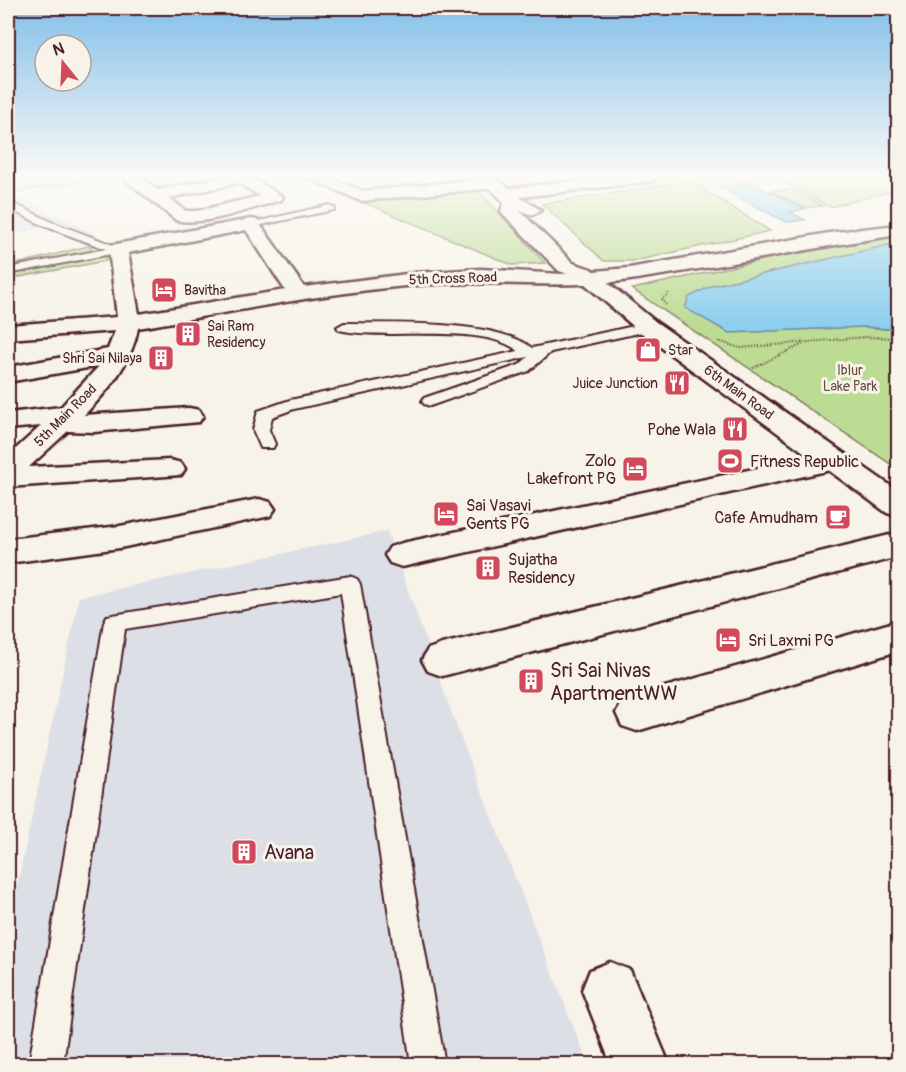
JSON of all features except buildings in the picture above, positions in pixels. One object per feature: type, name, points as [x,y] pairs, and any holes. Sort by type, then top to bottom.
[{"type":"street","points":[[118,249],[240,226]]},
{"type":"street","points":[[252,226],[298,294]]},
{"type":"street","name":"6th Main Road","points":[[525,226],[566,267],[586,276],[648,327],[898,506]]},
{"type":"street","name":"5th Cross Road","points":[[8,332],[128,324],[298,294],[415,279],[481,275],[629,274],[835,238],[898,230]]},
{"type":"street","name":"5th Main Road","points":[[8,471],[85,399],[124,347],[128,324],[118,249]]},
{"type":"street","points":[[8,374],[118,355]]},
{"type":"street","points":[[8,421],[63,419],[94,424],[189,416]]},
{"type":"street","points":[[402,555],[834,461]]},
{"type":"street","points":[[8,478],[170,469]]},
{"type":"street","points":[[8,551],[120,537],[259,509]]},
{"type":"street","points":[[442,660],[898,545]]},
{"type":"street","points":[[637,713],[898,636]]},
{"type":"street","points":[[610,990],[640,1065]]},
{"type":"lane","points":[[54,226],[118,249]]},
{"type":"lane","points":[[8,271],[118,249]]},
{"type":"lane","points":[[344,327],[430,329],[478,334],[516,342],[530,353]]},
{"type":"lane","points":[[267,444],[261,430],[264,414],[290,405],[648,327]]},
{"type":"lane","points":[[430,402],[524,369],[546,349]]},
{"type":"lane","points":[[46,1065],[115,622],[350,584],[428,1065]]},
{"type":"path","points":[[667,307],[662,299],[675,286]]},
{"type":"path","points":[[718,341],[740,348],[865,337],[898,338]]},
{"type":"path","points":[[750,370],[806,342]]},
{"type":"shaded area","points":[[8,226],[78,226],[109,241],[97,249],[43,227],[8,236]]},
{"type":"shaded area","points":[[387,531],[460,736],[588,1064],[8,1064],[8,928],[79,597]]},
{"type":"green space","points":[[419,226],[511,226],[545,263],[512,265]]},
{"type":"green space","points":[[566,226],[762,226],[770,231],[634,261],[604,261]]},
{"type":"green space","name":"Iblur Lake Park","points":[[898,235],[898,243],[711,286],[865,327],[898,330],[898,469],[632,289],[840,243]]},
{"type":"green space","points":[[88,246],[110,260],[8,279],[8,266]]},
{"type":"water","points":[[898,243],[898,330],[865,327],[729,333],[685,308],[689,297],[711,286]]},
{"type":"place","name":"Bavitha","points":[[164,290]]},
{"type":"place","name":"Sai Ram Residency","points":[[188,334]]},
{"type":"place","name":"Star","points":[[648,350]]},
{"type":"place","name":"Shri Sai Nilaya","points":[[161,358]]},
{"type":"place","name":"Juice Junction","points":[[677,383]]},
{"type":"place","name":"Pohe Wala","points":[[735,429]]},
{"type":"place","name":"Fitness Republic","points":[[730,461]]},
{"type":"place","name":"Zolo Lakefront PG","points":[[635,469]]},
{"type":"place","name":"Sai Vasavi Gents PG","points":[[446,514]]},
{"type":"place","name":"Cafe Amudham","points":[[838,517]]},
{"type":"place","name":"Sujatha Residency","points":[[488,568]]},
{"type":"place","name":"Sri Laxmi PG","points":[[728,640]]},
{"type":"place","name":"Sri Sai Nivas ApartmentWW","points":[[531,681]]},
{"type":"place","name":"Avana","points":[[244,852]]}]
